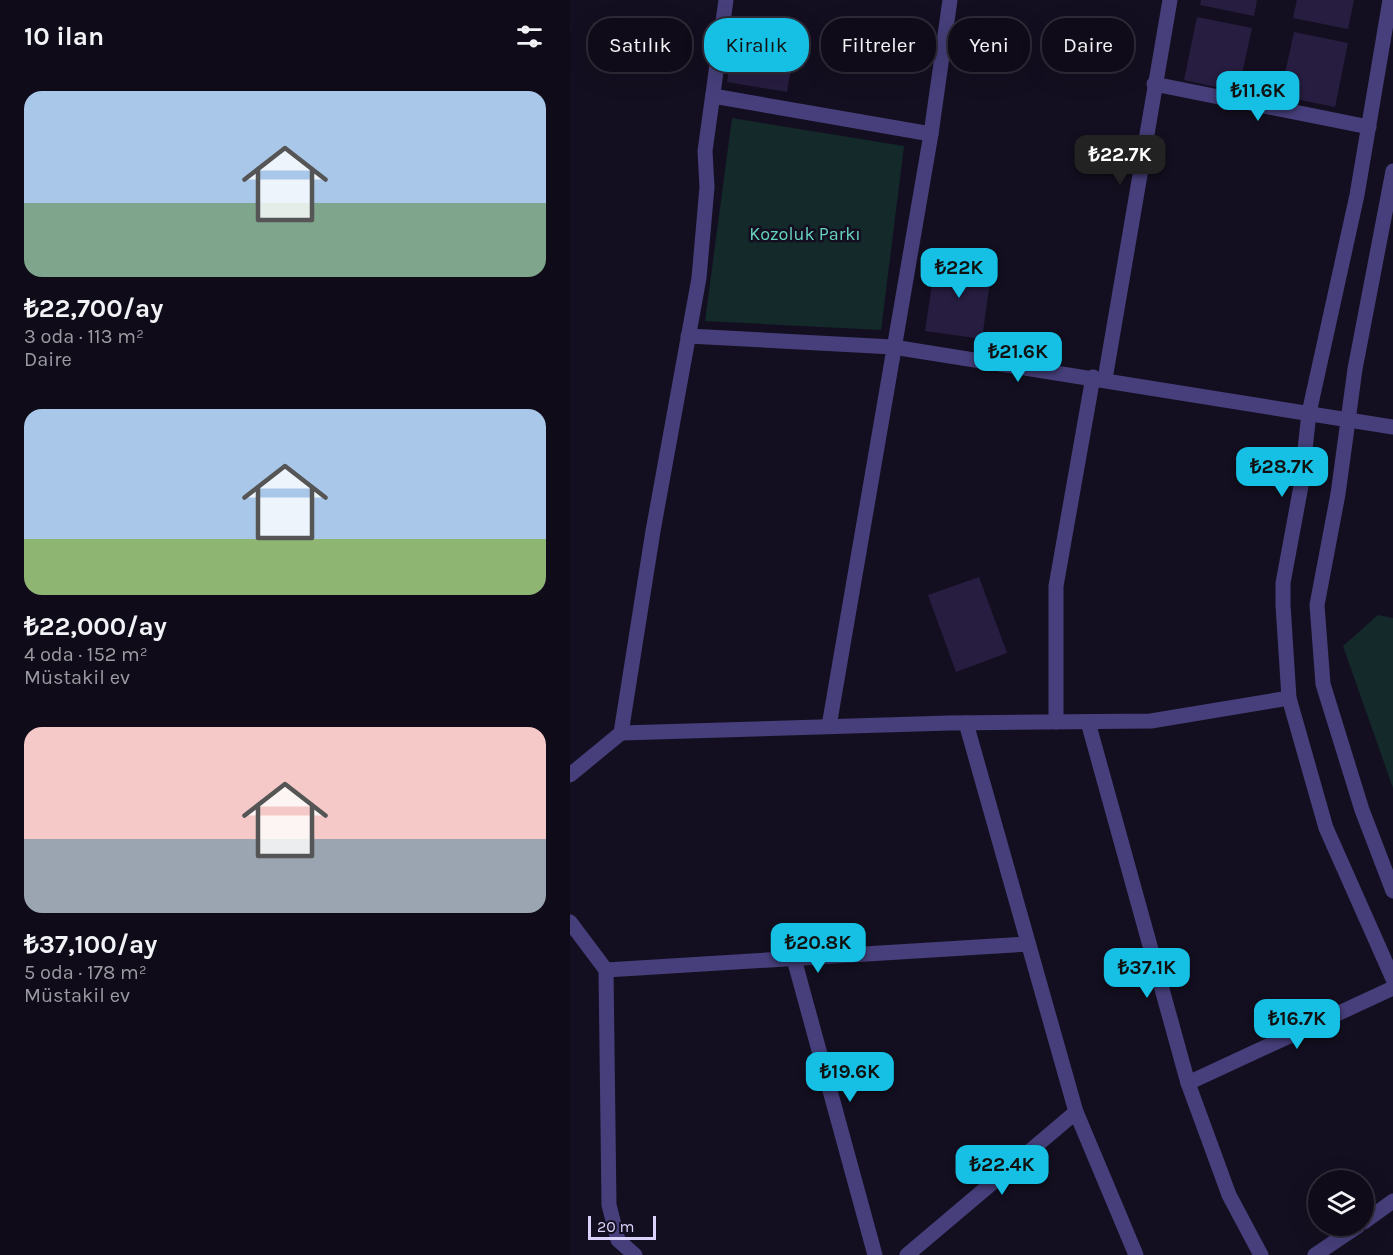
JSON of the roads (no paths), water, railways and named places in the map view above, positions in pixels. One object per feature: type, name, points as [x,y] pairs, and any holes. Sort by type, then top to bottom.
[{"type":"street","points":[[621,733],[699,278],[707,188],[705,151],[726,0]]},
{"type":"street","points":[[829,726],[931,134],[950,0]]},
{"type":"street","points":[[1056,722],[1056,586],[1099,378],[1170,0]]},
{"type":"street","points":[[1390,0],[1357,195],[1310,413],[1301,486],[1283,583],[1289,698],[1326,828],[1393,980]]},
{"type":"street","points":[[1154,84],[1369,127]]},
{"type":"street","points":[[713,96],[931,134]]},
{"type":"street","points":[[1393,171],[1317,605],[1323,684],[1362,810],[1393,891]]},
{"type":"street","points":[[688,336],[893,347],[1099,378],[1393,427]]},
{"type":"street","points":[[570,775],[621,733],[829,726],[1151,721],[1289,698]]},
{"type":"street","points":[[1088,722],[1188,1083],[1229,1195],[1261,1255]]},
{"type":"street","points":[[966,723],[1076,1112],[1136,1255]]},
{"type":"street","points":[[570,922],[606,970],[609,1205],[618,1240],[635,1255]]},
{"type":"street","points":[[606,970],[1028,944]]},
{"type":"street","points":[[794,959],[875,1255]]},
{"type":"street","points":[[1188,1083],[1393,988]]},
{"type":"street","points":[[907,1255],[1076,1112]]},
{"type":"street","points":[[1374,1215],[1393,1201]]},
{"type":"street","points":[[1315,1255],[1343,1236]]},
{"type":"park label","name":"Kozoluk Parkı","points":[[805,234]]}]
